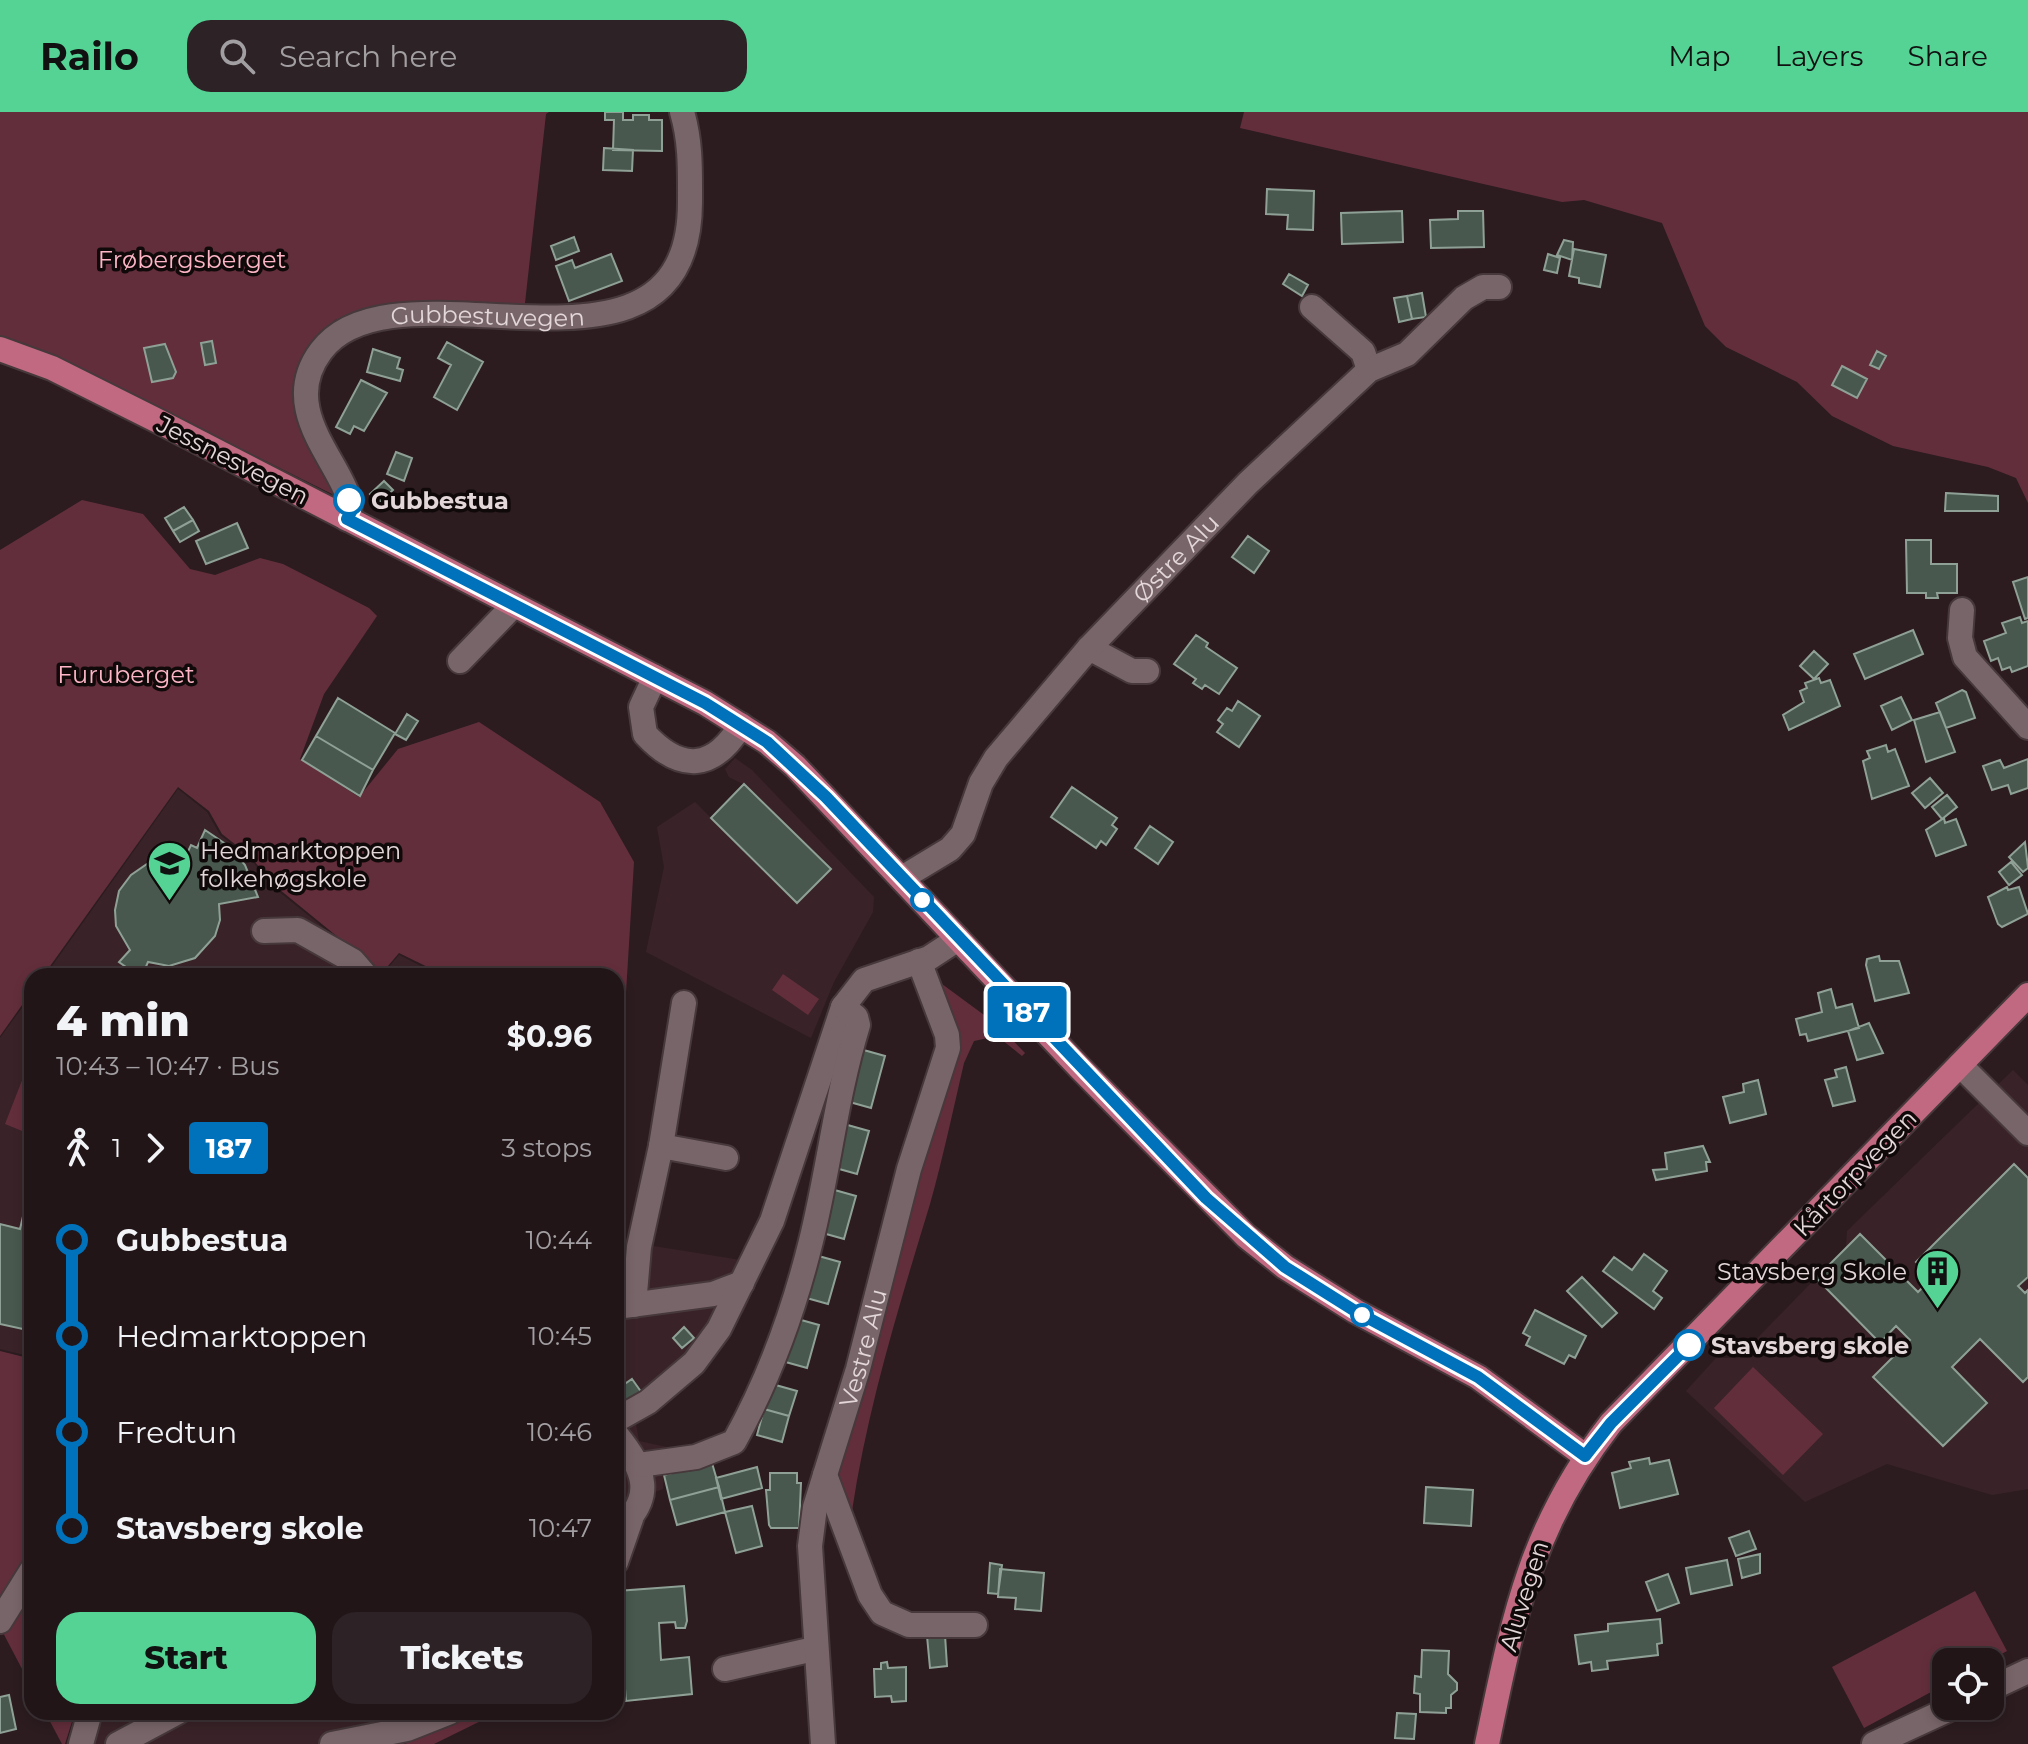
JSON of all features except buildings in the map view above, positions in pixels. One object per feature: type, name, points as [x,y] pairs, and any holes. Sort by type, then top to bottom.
[{"type":"main road","name":"Jessnesvegen","points":[[0,349],[52,368],[655,677],[741,725],[795,766],[1148,1139],[1246,1236],[1285,1267],[1355,1311],[1489,1384],[1585,1456]]},
{"type":"main road","name":"Kårtorpvegen","points":[[1585,1456],[1611,1423],[2028,995]]},
{"type":"main road","name":"Aluvegen","points":[[1487,1744],[1508,1637],[1529,1568],[1555,1505],[1585,1456]]},
{"type":"street","name":"Gubbestuvegen","points":[[347,519],[352,510],[348,496],[312,431],[306,398],[319,353],[345,330],[379,318],[446,314],[562,320],[639,303],[671,273],[690,224],[690,137],[682,112]]},
{"type":"street","name":"Østre Alu","points":[[902,878],[950,849],[963,834],[981,783],[996,758],[1089,648],[1248,483],[1369,370],[1407,354],[1464,298],[1483,287],[1499,287]]},
{"type":"street","points":[[1312,307],[1363,352],[1369,370]]},
{"type":"street","points":[[460,661],[514,605]]},
{"type":"street","points":[[1962,610],[1960,638],[1965,657],[2028,727]]},
{"type":"street","points":[[1089,648],[1132,671],[1147,671]]},
{"type":"street","points":[[655,677],[641,707],[645,734],[687,761],[701,763],[714,756],[732,740],[741,725]]},
{"type":"street","points":[[264,931],[298,930],[353,961],[359,968]]},
{"type":"street","points":[[624,1416],[648,1402],[694,1363],[719,1329],[772,1221],[843,1007],[864,980],[944,951],[958,939]]},
{"type":"street","name":"Vestre Alu","points":[[823,1744],[814,1649],[810,1546],[815,1507],[858,1369],[909,1169],[948,1048],[947,1035],[919,961]]},
{"type":"street","points":[[624,1302],[661,1146],[684,1003]]},
{"type":"street","points":[[639,1465],[696,1457],[734,1442],[776,1353],[811,1244],[838,1097],[858,1025],[856,1017],[843,1007]]},
{"type":"street","points":[[1960,1065],[2028,1133]]},
{"type":"street","points":[[661,1146],[726,1158]]},
{"type":"street","points":[[624,1306],[713,1294],[742,1283]]},
{"type":"street","points":[[624,1445],[639,1465],[643,1493],[624,1526]]},
{"type":"street","points":[[825,1475],[870,1595],[882,1613],[909,1625],[975,1625]]},
{"type":"street","points":[[0,1621],[24,1583]]},
{"type":"street","points":[[725,1669],[814,1649]]},
{"type":"street","points":[[2004,1682],[2028,1671]]},
{"type":"street","points":[[1874,1744],[1932,1717]]},
{"type":"street","points":[[81,1744],[88,1720]]},
{"type":"street","points":[[118,1744],[163,1720]]},
{"type":"street","points":[[332,1744],[407,1729],[430,1720]]},
{"type":"shaded area","points":[[735,758],[752,770],[874,897],[873,912],[834,982],[811,1038],[646,952],[664,867],[657,827],[695,802],[711,818],[743,784],[729,777],[725,769]]},
{"type":"shaded area","points":[[178,789],[207,812],[220,835],[248,856],[272,886],[373,968],[51,968]]},
{"type":"shaded area","points":[[399,955],[425,968],[388,968]]},
{"type":"shaded area","points":[[24,1005],[24,1355],[0,1349],[0,1038]]},
{"type":"shaded area","name":"Stavsberg skole","points":[[2013,1070],[2028,1085],[2028,1489],[1992,1495],[1887,1464],[1805,1502],[1686,1391],[1716,1358],[1738,1358],[1846,1247],[1847,1231]]},
{"type":"shaded area","points":[[624,1241],[765,1264],[744,1311],[716,1354],[636,1424],[639,1441],[676,1449],[664,1472],[663,1489],[655,1492],[624,1570]]},
{"type":"shaded area","points":[[74,1720],[448,1720],[400,1744],[66,1744]]},
{"type":"green space","name":"Frøbergsberget","points":[[0,112],[549,112],[546,114],[524,312],[373,308],[335,320],[310,349],[334,495],[153,405],[0,340]]},
{"type":"green space","points":[[1244,112],[2028,112],[2028,503],[2016,478],[1988,467],[1893,446],[1832,416],[1797,382],[1726,347],[1705,326],[1662,223],[1584,200],[1562,202],[1240,128]]},
{"type":"green space","name":"Furuberget","points":[[82,500],[143,514],[190,569],[215,575],[260,558],[283,564],[369,608],[377,616],[324,694],[300,759],[359,797],[398,749],[479,722],[600,802],[634,862],[624,1026],[624,968],[430,968],[399,953],[386,968],[376,968],[274,885],[250,856],[222,834],[209,811],[178,787],[49,968],[24,968],[24,1002],[0,1036],[0,550]]},
{"type":"green space","points":[[783,974],[819,999],[808,1015],[772,990]]},
{"type":"green space","points":[[942,984],[999,1026],[1025,1053],[1022,1056],[997,1036],[974,1041],[964,1063],[935,1187],[876,1394],[852,1511],[836,1491],[837,1458],[957,1047],[956,1028],[940,990]]},
{"type":"green space","points":[[24,1075],[24,1132],[5,1124]]},
{"type":"green space","points":[[0,1351],[24,1357],[24,1673],[0,1627]]},
{"type":"green space","points":[[1753,1367],[1823,1434],[1783,1475],[1714,1408]]},
{"type":"green space","points":[[1975,1591],[2007,1651],[2004,1653],[2004,1648],[1932,1648],[1932,1692],[1864,1728],[1832,1667]]},
{"type":"green space","points":[[49,1720],[72,1720],[65,1744],[62,1744]]},
{"type":"green space","points":[[453,1720],[483,1720],[434,1744],[405,1744]]},
{"type":"bus line","name":"187","points":[[349,500],[352,510],[347,519],[705,703],[767,742],[826,797],[1206,1198],[1285,1267],[1355,1311],[1478,1377],[1511,1398],[1585,1456],[1611,1423],[1689,1345]]},
{"type":"place","name":"Gubbestua","points":[[349,500]]},
{"type":"place","name":"Hedmarktoppen folkehøgskole","points":[[169,903]]},
{"type":"place","name":"Stavsberg Skole","points":[[1938,1310]]},
{"type":"place","name":"Stavsberg skole","points":[[1689,1345]]}]
